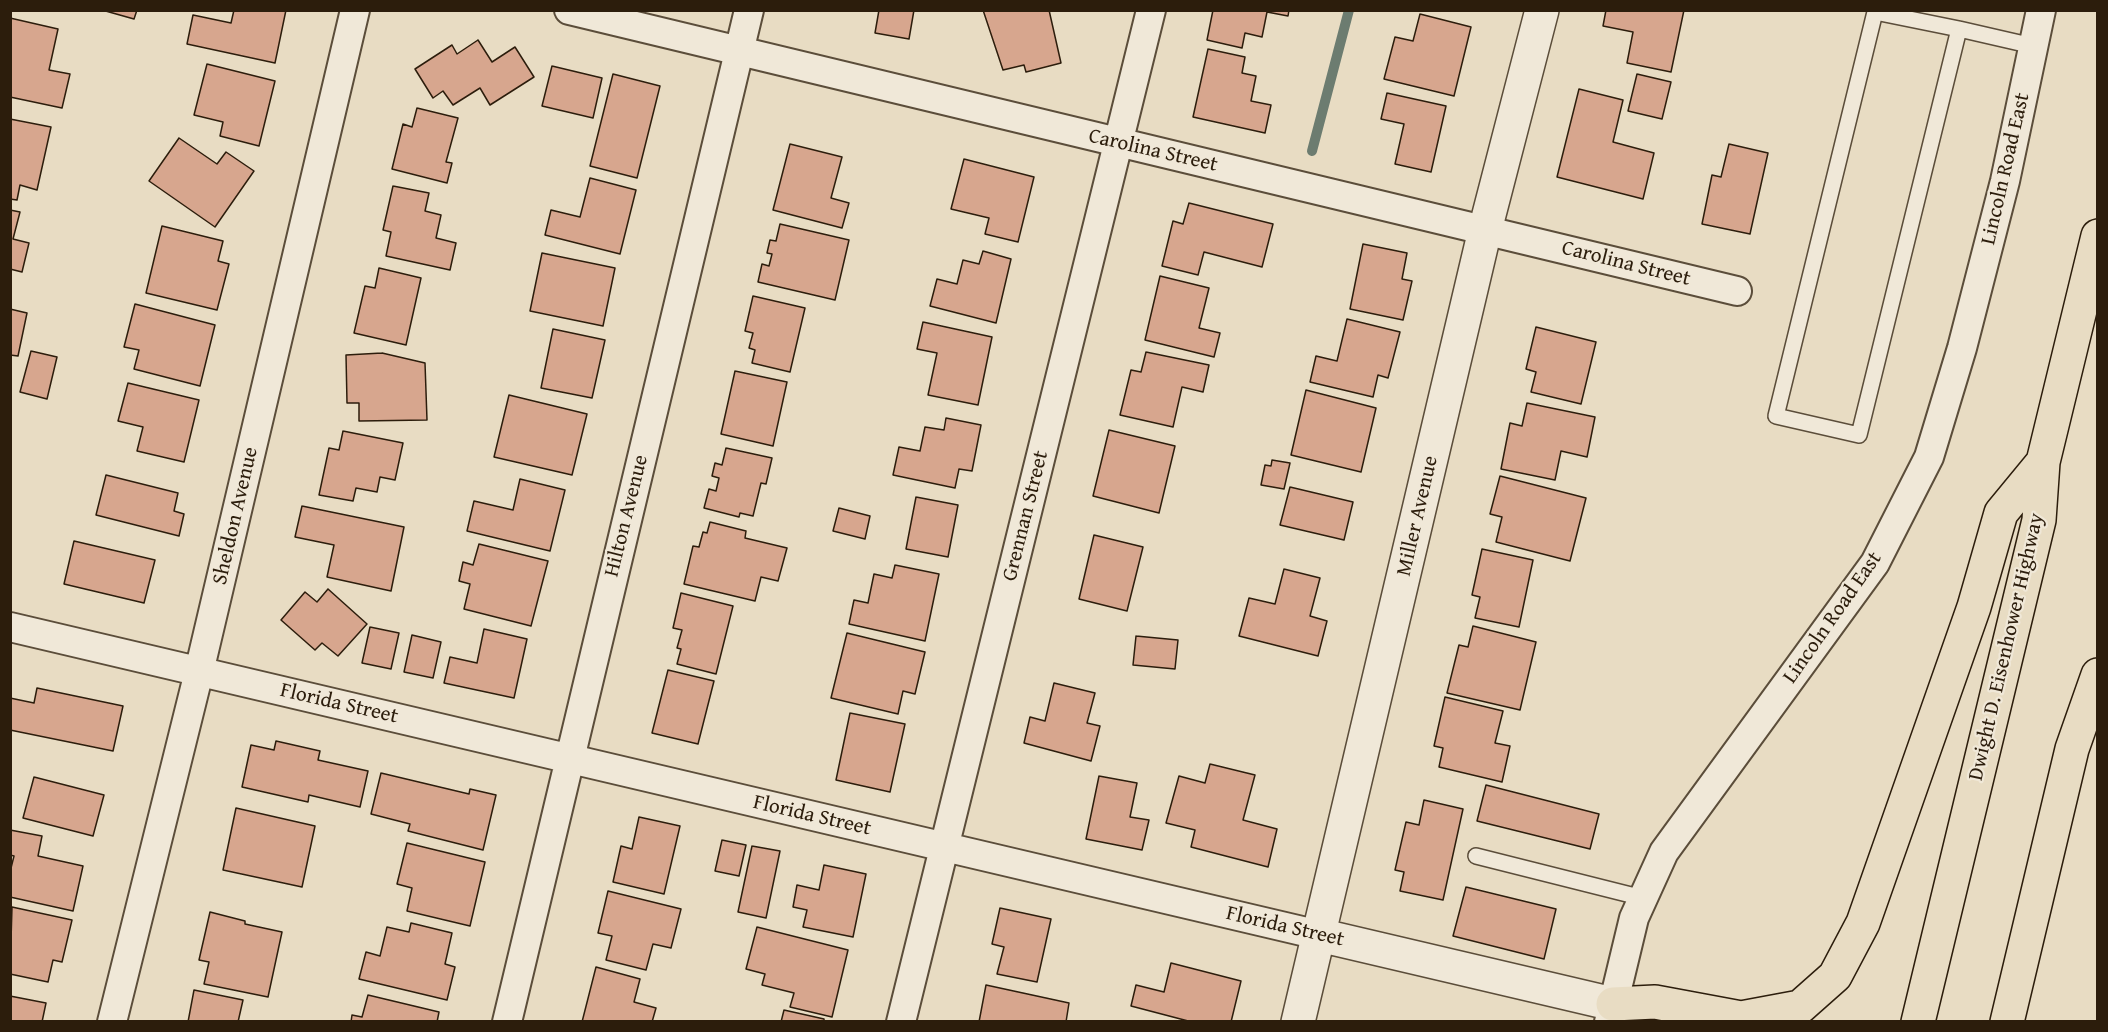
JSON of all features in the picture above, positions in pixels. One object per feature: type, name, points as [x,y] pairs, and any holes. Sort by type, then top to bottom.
[{"type":"highway","name":"Dwight D. Eisenhower Highway","points":[[1918,1022],[2039,520],[2043,462],[2097,236]]},
{"type":"highway","points":[[1619,1016],[1655,1002],[1741,1018],[1800,1007],[1835,976],[1866,912],[1974,607],[2001,513],[2043,462]]},
{"type":"highway","points":[[2007,1022],[2072,749],[2097,675]]},
{"type":"street","name":"Sheldon Avenue","points":[[112,1022],[199,672],[355,10]]},
{"type":"street","name":"Carolina Street","points":[[569,10],[1737,291]]},
{"type":"street","name":"Hilton Avenue","points":[[507,1022],[568,759],[749,10]]},
{"type":"street","name":"Grennan Street","points":[[901,1022],[1151,10]]},
{"type":"street","name":"Miller Avenue","points":[[1298,1022],[1485,231],[1542,10]]},
{"type":"street","name":"Lincoln Road East","points":[[1619,1016],[1634,918],[1664,852],[1875,563],[1929,457],[1959,358],[1999,204],[2041,10]]},
{"type":"street","name":"Florida Street","points":[[10,627],[1319,935],[1619,1016]]},
{"type":"lane","points":[[1959,29],[1859,435],[1776,416],[1875,12],[1959,29],[2033,46]]},
{"type":"lane","points":[[1476,856],[1643,898]]},
{"type":"building","points":[[102,10],[137,10],[134,19]]},
{"type":"building","points":[[234,10],[286,10],[275,63],[187,44],[193,15],[231,23]]},
{"type":"building","points":[[879,10],[914,10],[909,39],[875,33]]},
{"type":"building","points":[[983,10],[1049,10],[1061,63],[1026,72],[1024,65],[1003,70]]},
{"type":"building","points":[[1213,10],[1289,10],[1288,16],[1267,12],[1262,37],[1245,33],[1242,48],[1207,40]]},
{"type":"building","points":[[1606,10],[1684,10],[1671,72],[1627,63],[1633,32],[1603,26]]},
{"type":"building","points":[[1420,14],[1471,27],[1454,96],[1384,79],[1395,37],[1413,41]]},
{"type":"building","points":[[10,18],[58,29],[49,70],[70,74],[62,108],[10,97]]},
{"type":"building","points":[[478,40],[492,62],[515,47],[534,77],[490,105],[480,88],[453,105],[443,91],[433,98],[415,69],[452,45],[457,54]]},
{"type":"building","points":[[1208,49],[1245,57],[1242,73],[1256,76],[1251,101],[1271,105],[1265,133],[1193,117]]},
{"type":"building","points":[[207,64],[275,81],[259,146],[220,136],[223,122],[194,115]]},
{"type":"building","points":[[552,66],[602,78],[593,118],[542,106]]},
{"type":"building","points":[[613,74],[660,86],[637,178],[590,166]]},
{"type":"building","points":[[1637,74],[1671,82],[1662,119],[1628,111]]},
{"type":"building","points":[[1579,89],[1623,100],[1613,142],[1654,153],[1643,199],[1557,177]]},
{"type":"building","points":[[1387,93],[1446,106],[1431,172],[1395,164],[1404,124],[1381,119]]},
{"type":"building","points":[[417,108],[458,118],[446,162],[452,163],[447,183],[392,169],[403,124],[412,127]]},
{"type":"building","points":[[10,119],[51,127],[37,190],[20,185],[17,200],[10,199]]},
{"type":"building","points":[[179,138],[217,164],[226,152],[254,171],[215,227],[149,181]]},
{"type":"building","points":[[790,144],[842,157],[831,198],[849,203],[842,228],[773,210]]},
{"type":"building","points":[[1729,144],[1768,153],[1750,234],[1702,224],[1712,175],[1721,177]]},
{"type":"building","points":[[964,159],[1034,177],[1018,242],[985,234],[989,218],[951,209]]},
{"type":"building","points":[[590,178],[636,190],[620,254],[545,235],[551,210],[580,217]]},
{"type":"building","points":[[393,186],[429,193],[425,211],[441,215],[436,238],[456,243],[450,270],[386,256],[391,232],[383,230]]},
{"type":"building","points":[[1189,203],[1273,224],[1262,267],[1204,252],[1198,275],[1162,266],[1173,221],[1183,224]]},
{"type":"building","points":[[10,210],[20,212],[13,239],[29,243],[22,272],[10,269]]},
{"type":"building","points":[[780,224],[849,240],[835,300],[758,282],[762,264],[769,266],[772,254],[767,253],[770,240],[776,241]]},
{"type":"building","points":[[162,226],[223,241],[218,261],[229,264],[217,310],[146,293]]},
{"type":"building","points":[[1363,244],[1407,253],[1402,279],[1412,281],[1403,320],[1350,309]]},
{"type":"building","points":[[983,251],[1011,259],[996,323],[930,306],[937,279],[957,284],[963,260],[979,264]]},
{"type":"building","points":[[542,253],[615,268],[603,326],[530,311]]},
{"type":"building","points":[[379,268],[421,278],[406,345],[354,333],[365,286],[375,288]]},
{"type":"building","points":[[1160,276],[1209,288],[1199,328],[1220,333],[1214,357],[1145,340]]},
{"type":"building","points":[[753,296],[805,308],[790,372],[752,363],[755,350],[749,348],[753,333],[745,331]]},
{"type":"building","points":[[135,304],[215,325],[200,386],[134,369],[139,350],[124,347]]},
{"type":"building","points":[[10,309],[27,313],[18,356],[10,355]]},
{"type":"building","points":[[1347,319],[1400,332],[1388,378],[1378,375],[1373,397],[1310,382],[1316,356],[1337,361]]},
{"type":"building","points":[[923,322],[992,337],[978,405],[928,395],[937,353],[917,349]]},
{"type":"building","points":[[1536,327],[1596,342],[1581,404],[1531,392],[1536,372],[1526,369]]},
{"type":"building","points":[[553,329],[605,340],[592,398],[541,388]]},
{"type":"building","points":[[31,351],[57,357],[47,399],[20,392]]},
{"type":"building","points":[[1146,352],[1209,365],[1203,392],[1182,387],[1173,427],[1120,415],[1131,370],[1141,372]]},
{"type":"building","points":[[382,353],[425,363],[427,420],[359,421],[359,403],[347,403],[346,355]]},
{"type":"building","points":[[735,371],[787,382],[773,446],[721,434]]},
{"type":"building","points":[[128,383],[199,400],[184,462],[137,451],[143,427],[118,421]]},
{"type":"building","points":[[1306,390],[1376,408],[1361,472],[1291,455]]},
{"type":"building","points":[[509,395],[587,414],[572,475],[494,457]]},
{"type":"building","points":[[1527,403],[1595,417],[1587,457],[1561,451],[1555,480],[1501,469],[1510,423],[1522,426]]},
{"type":"building","points":[[946,418],[981,425],[972,471],[959,469],[955,488],[893,475],[899,447],[920,451],[925,427],[944,430]]},
{"type":"building","points":[[1109,430],[1175,446],[1159,513],[1093,496]]},
{"type":"building","points":[[343,431],[403,443],[395,480],[380,477],[377,492],[356,488],[353,501],[319,495],[329,448],[339,450]]},
{"type":"building","points":[[726,448],[772,458],[766,484],[761,483],[753,516],[740,513],[739,517],[704,508],[709,489],[716,491],[719,478],[712,476],[715,463],[722,465]]},
{"type":"building","points":[[1272,460],[1290,463],[1284,489],[1261,485],[1265,465],[1271,466]]},
{"type":"building","points":[[106,475],[178,493],[174,511],[184,514],[179,536],[96,515]]},
{"type":"building","points":[[1500,476],[1586,498],[1570,561],[1496,542],[1502,517],[1490,514]]},
{"type":"building","points":[[520,479],[565,490],[550,551],[467,531],[474,501],[513,510]]},
{"type":"building","points":[[1290,487],[1353,502],[1344,540],[1280,525]]},
{"type":"building","points":[[916,497],[958,505],[948,557],[906,549]]},
{"type":"building","points":[[302,506],[404,527],[391,591],[327,577],[334,545],[295,537]]},
{"type":"building","points":[[839,508],[870,516],[865,539],[833,531]]},
{"type":"building","points":[[710,522],[746,531],[745,538],[787,548],[778,581],[761,577],[755,601],[684,584],[693,546],[699,547],[703,532],[707,533]]},
{"type":"building","points":[[1094,535],[1143,547],[1127,611],[1079,599]]},
{"type":"building","points":[[74,541],[155,560],[144,603],[64,584]]},
{"type":"building","points":[[479,544],[548,561],[531,626],[464,609],[470,584],[459,581],[463,562],[473,565]]},
{"type":"building","points":[[1482,549],[1533,560],[1519,627],[1475,618],[1480,597],[1472,595]]},
{"type":"building","points":[[895,565],[939,574],[925,641],[849,624],[854,600],[868,603],[874,574],[892,578]]},
{"type":"building","points":[[1284,569],[1320,578],[1310,616],[1327,621],[1318,656],[1239,636],[1249,598],[1275,604]]},
{"type":"building","points":[[328,589],[367,624],[338,656],[322,643],[315,650],[281,620],[305,592],[317,602]]},
{"type":"building","points":[[681,593],[733,606],[716,674],[677,664],[681,649],[677,648],[682,630],[673,628]]},
{"type":"building","points":[[1473,626],[1536,642],[1520,710],[1447,693],[1459,645],[1468,647]]},
{"type":"building","points":[[370,627],[399,633],[391,669],[362,663]]},
{"type":"building","points":[[484,629],[527,639],[514,698],[444,683],[450,657],[477,663]]},
{"type":"building","points":[[847,633],[925,652],[915,694],[903,691],[898,714],[831,698]]},
{"type":"building","points":[[412,635],[441,642],[433,678],[404,672]]},
{"type":"building","points":[[1136,636],[1178,640],[1175,669],[1133,665]]},
{"type":"building","points":[[668,670],[714,681],[698,744],[652,733]]},
{"type":"building","points":[[1054,683],[1095,693],[1087,723],[1100,726],[1091,761],[1024,743],[1030,717],[1045,721]]},
{"type":"building","points":[[37,688],[123,706],[113,751],[10,730],[10,698],[34,703]]},
{"type":"building","points":[[1445,697],[1503,711],[1495,743],[1510,746],[1502,782],[1439,767],[1443,748],[1434,746]]},
{"type":"building","points":[[850,713],[905,724],[890,792],[836,780]]},
{"type":"building","points":[[276,741],[320,751],[318,760],[368,771],[360,807],[309,795],[308,802],[242,787],[251,745],[274,750]]},
{"type":"building","points":[[1210,764],[1255,775],[1243,820],[1277,829],[1268,867],[1191,847],[1195,830],[1166,823],[1179,776],[1205,783]]},
{"type":"building","points":[[381,773],[469,794],[470,789],[496,795],[483,850],[408,831],[410,824],[371,814]]},
{"type":"building","points":[[1099,776],[1137,783],[1130,817],[1149,820],[1142,850],[1086,839]]},
{"type":"building","points":[[34,777],[104,795],[93,836],[23,818]]},
{"type":"building","points":[[1486,785],[1599,814],[1590,849],[1477,821]]},
{"type":"building","points":[[1424,800],[1463,809],[1443,900],[1400,891],[1404,872],[1395,870],[1406,822],[1419,825]]},
{"type":"building","points":[[236,808],[315,826],[302,887],[223,870]]},
{"type":"building","points":[[639,817],[680,826],[664,894],[613,882],[621,846],[632,849]]},
{"type":"building","points":[[10,830],[42,836],[38,856],[83,866],[73,911],[10,897],[10,872],[14,856],[10,855]]},
{"type":"building","points":[[722,840],[746,845],[739,876],[715,871]]},
{"type":"building","points":[[407,843],[485,862],[470,926],[407,911],[412,888],[397,884]]},
{"type":"building","points":[[752,846],[780,851],[766,918],[738,912]]},
{"type":"building","points":[[824,865],[866,874],[853,937],[803,927],[807,910],[793,907],[797,885],[819,890]]},
{"type":"building","points":[[1466,887],[1556,909],[1544,959],[1453,936]]},
{"type":"building","points":[[608,891],[681,909],[671,948],[653,944],[646,970],[606,960],[612,936],[598,933]]},
{"type":"building","points":[[12,907],[72,920],[62,962],[53,960],[48,982],[10,974]]},
{"type":"building","points":[[1000,908],[1051,919],[1037,982],[997,974],[1004,947],[992,944]]},
{"type":"building","points":[[210,912],[245,921],[245,924],[282,932],[268,997],[204,984],[209,962],[199,960]]},
{"type":"building","points":[[411,923],[452,933],[445,964],[455,967],[447,1000],[359,979],[366,952],[380,956],[387,927],[409,932]]},
{"type":"building","points":[[757,927],[848,950],[832,1017],[790,1007],[794,993],[762,985],[765,974],[746,969]]},
{"type":"building","points":[[1171,963],[1241,981],[1231,1022],[1192,1022],[1131,1006],[1136,985],[1164,992]]},
{"type":"building","points":[[596,967],[640,979],[634,1002],[656,1008],[652,1022],[582,1022]]},
{"type":"building","points":[[986,985],[1069,1003],[1066,1022],[979,1022]]},
{"type":"building","points":[[194,990],[243,1000],[238,1022],[188,1022]]},
{"type":"building","points":[[368,995],[439,1012],[437,1022],[351,1022],[352,1015],[362,1017]]},
{"type":"building","points":[[10,996],[46,1003],[42,1022],[10,1022]]},
{"type":"building","points":[[784,1010],[824,1019],[824,1022],[781,1022]]},
{"type":"waterway","points":[[1312,151],[1349,10]]}]
